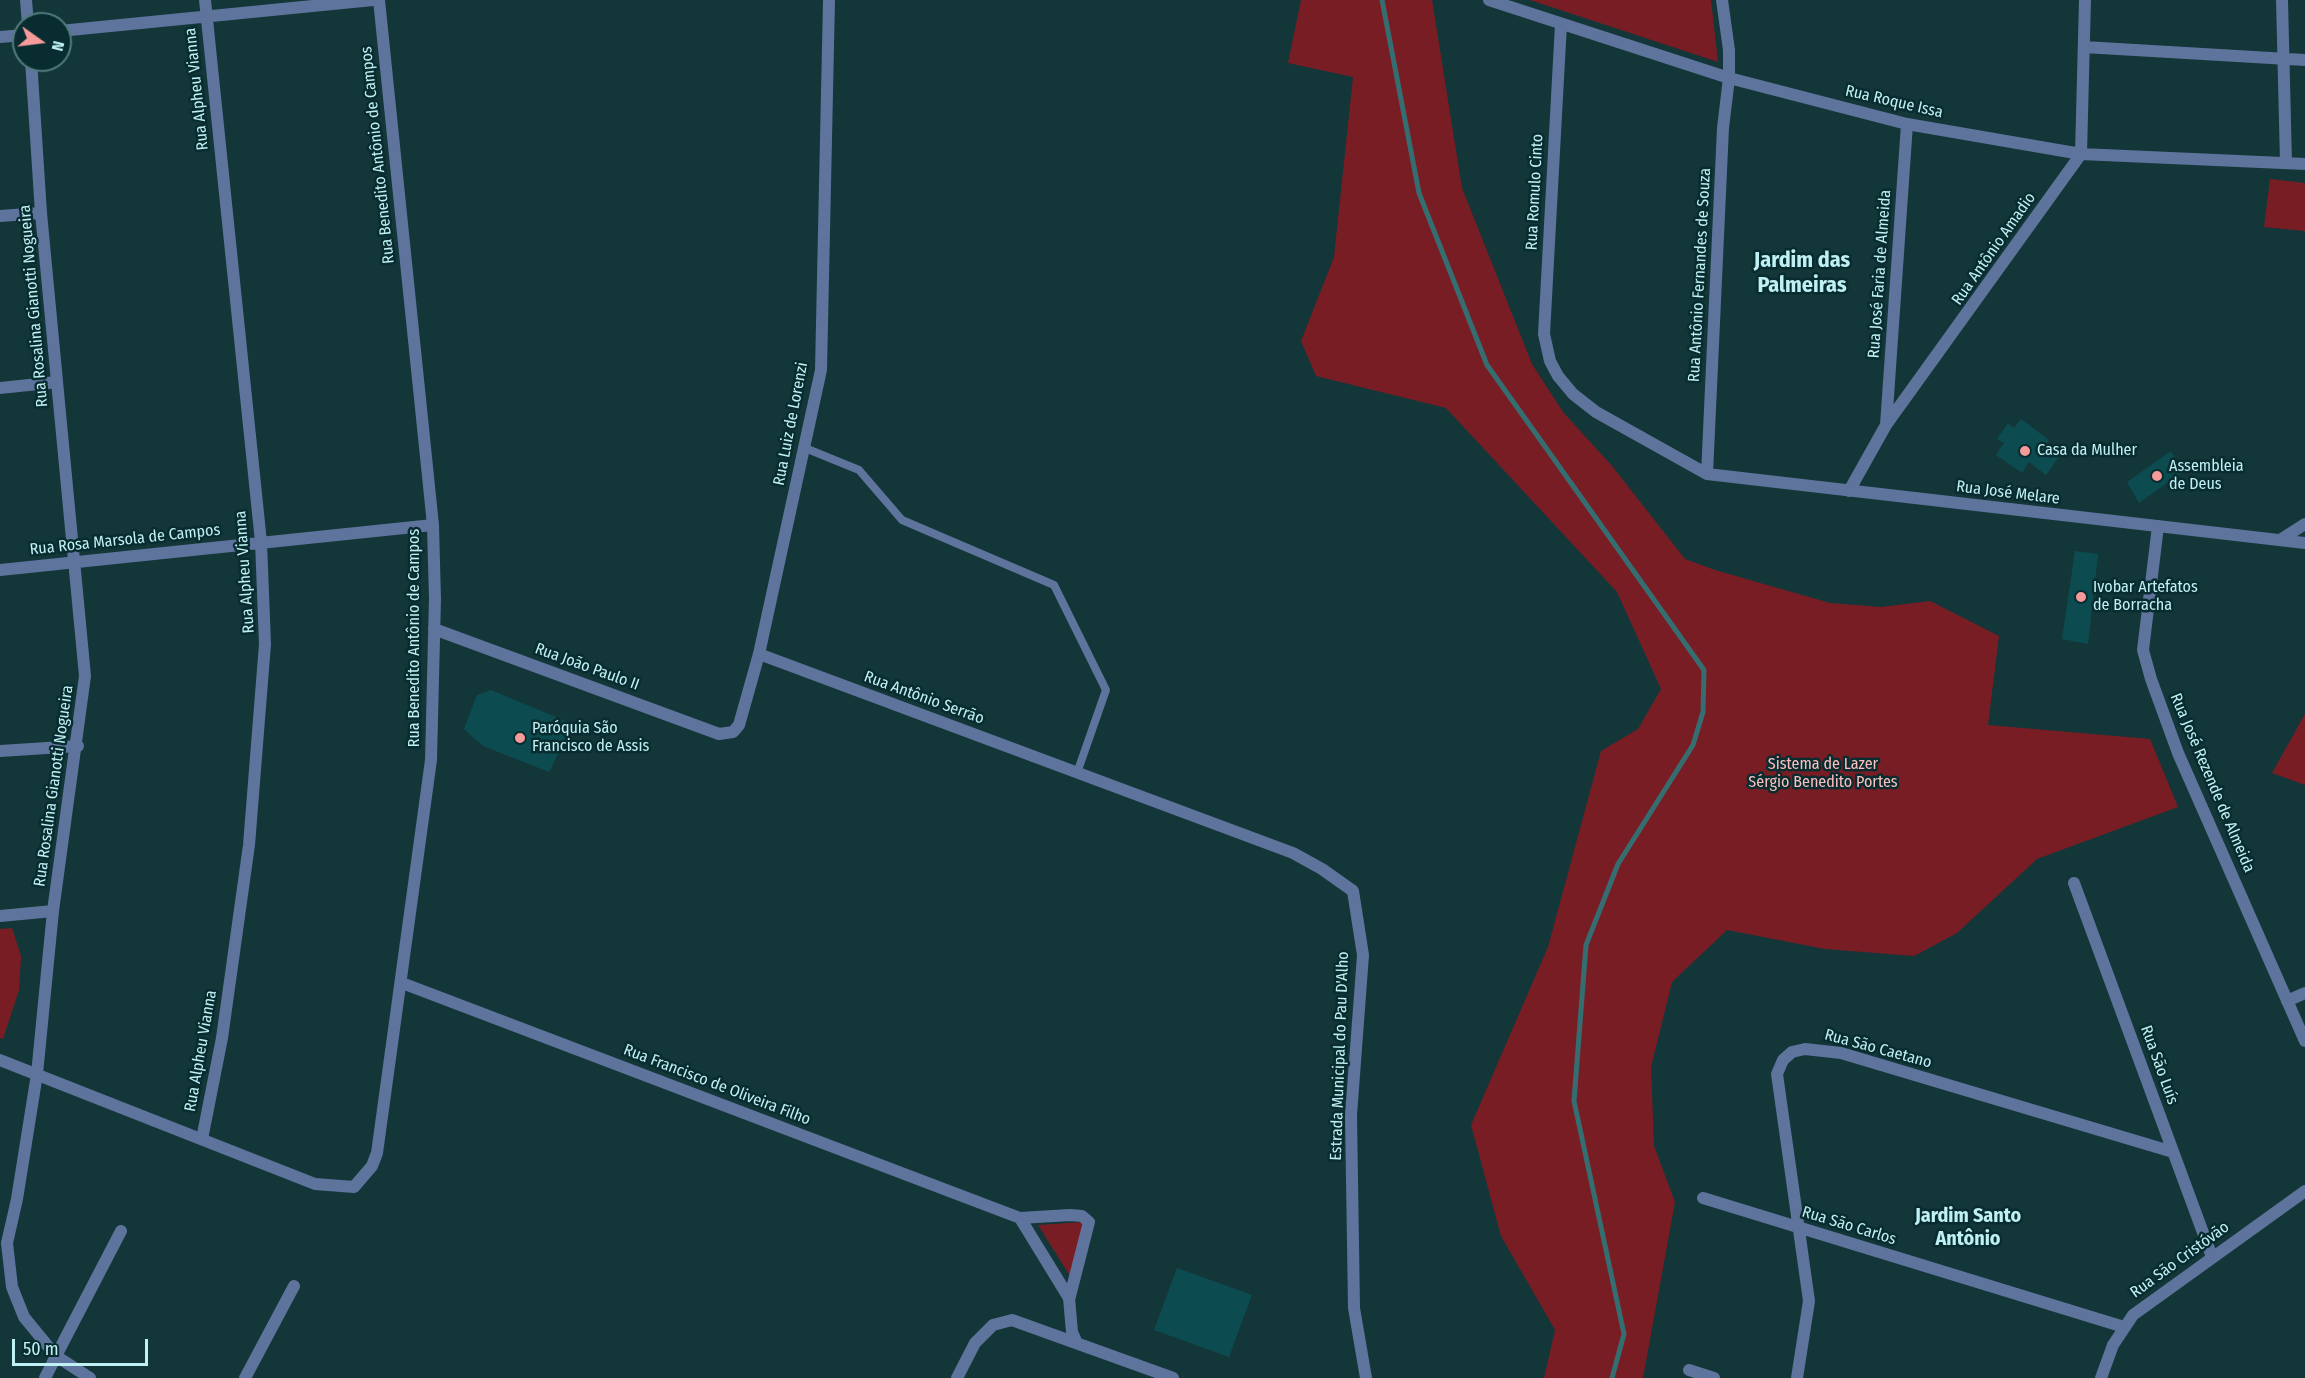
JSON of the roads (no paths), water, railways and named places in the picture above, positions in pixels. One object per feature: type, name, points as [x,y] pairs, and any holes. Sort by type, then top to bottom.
[{"type":"street","name":"Rua Alpheu Vianna","points":[[202,1140],[222,1038],[249,845],[266,644],[261,542],[205,0]]},
{"type":"street","points":[[72,31],[373,0]]},
{"type":"street","name":"Rua Benedito Antônio de Campos","points":[[202,1140],[315,1184],[354,1187],[372,1166],[385,1116],[431,760],[434,629],[432,525],[379,0]]},
{"type":"street","name":"Rua Luiz de Lorenzi","points":[[728,733],[739,725],[744,713],[821,370],[829,0]]},
{"type":"street","name":"Rua Roque Issa","points":[[1489,0],[1729,78],[1907,124],[2081,154],[2305,164]]},
{"type":"street","name":"Rua Antônio Fernandes de Souza","points":[[1707,474],[1723,128],[1729,78],[1722,0]]},
{"type":"street","points":[[2081,154],[2085,0]]},
{"type":"street","points":[[2282,0],[2286,162]]},
{"type":"street","name":"Rua Romulo Cinto","points":[[1561,24],[1544,334],[1551,361],[1558,375],[1581,402],[1707,474]]},
{"type":"street","points":[[2084,47],[2305,60]]},
{"type":"street","name":"Rua Rosalina Gianotti Nogueira","points":[[32,72],[41,213],[86,676],[78,746],[53,911],[37,1074],[17,1199],[3,1243],[12,1287],[24,1317],[56,1356],[90,1378]]},
{"type":"street","name":"Rua José Faria de Almeida","points":[[1886,425],[1907,124]]},
{"type":"street","name":"Rua Antônio Amadio","points":[[1849,491],[1886,425],[2081,154]]},
{"type":"street","points":[[0,216],[41,213]]},
{"type":"street","points":[[0,388],[57,382]]},
{"type":"street","name":"Rua José Melare","points":[[1707,474],[2305,543]]},
{"type":"street","points":[[2280,540],[2305,524]]},
{"type":"street","name":"Rua Rosa Marsola de Campos","points":[[0,570],[76,564],[432,525]]},
{"type":"street","name":"Rua José Rezende de Almeida","points":[[2158,526],[2143,650],[2151,679],[2178,753],[2305,1041]]},
{"type":"street","name":"Rua João Paulo II","points":[[434,629],[719,734],[728,733]]},
{"type":"street","name":"Rua Antônio Serrão","points":[[759,654],[1077,773]]},
{"type":"street","points":[[0,751],[78,746]]},
{"type":"street","name":"Estrada Municipal do Pau D'Alho","points":[[1077,773],[1293,854],[1322,869],[1353,891],[1363,955],[1351,1115],[1354,1308],[1366,1378]]},
{"type":"street","name":"Rua São Luís","points":[[2074,883],[2212,1257]]},
{"type":"street","points":[[0,916],[53,911]]},
{"type":"street","name":"Rua Francisco de Oliveira Filho","points":[[402,983],[1020,1218],[1082,1216],[1089,1222],[1069,1300],[1072,1332],[1076,1341]]},
{"type":"street","points":[[2287,1001],[2305,993]]},
{"type":"street","name":"Rua São Caetano","points":[[1797,1378],[1809,1301],[1778,1074],[1782,1060],[1797,1050],[1816,1049],[1841,1053],[2173,1152]]},
{"type":"street","points":[[0,1060],[202,1140]]},
{"type":"street","name":"Rua São Cristóvão","points":[[2101,1378],[2108,1355],[2133,1315],[2305,1191]]},
{"type":"street","name":"Rua São Carlos","points":[[1703,1198],[2124,1327]]},
{"type":"street","name":"Rua Francisco de Oliveira Filho","points":[[1020,1218],[1069,1300]]},
{"type":"street","points":[[45,1378],[121,1231]]},
{"type":"street","points":[[245,1378],[294,1286]]},
{"type":"street","points":[[957,1378],[975,1343],[993,1325],[1006,1320],[1023,1322],[1173,1378]]},
{"type":"street","points":[[1689,1370],[1714,1378]]},
{"type":"lane","points":[[805,448],[859,470],[902,520],[1054,585],[1106,690],[1077,773]]},
{"type":"waterway","points":[[1382,0],[1419,193],[1487,365],[1704,670],[1703,712],[1693,745],[1618,864],[1586,945],[1574,1101],[1624,1334],[1612,1378]]},
{"type":"place","name":"Casa da Mulher","points":[[2025,451]]},
{"type":"place","name":"Assembleia de Deus","points":[[2157,476]]},
{"type":"place","name":"Ivobar Artefatos de Borracha","points":[[2081,597]]},
{"type":"place","name":"Paróquia São Francisco de Assis","points":[[520,738]]},
{"type":"district","name":"Jardim das Palmeiras","points":[[1802,274]]},
{"type":"district","name":"Jardim Santo Antônio","points":[[1968,1228]]},
{"type":"park label","name":"Sistema de Lazer Sérgio Benedito Portes","points":[[1823,774]]}]
